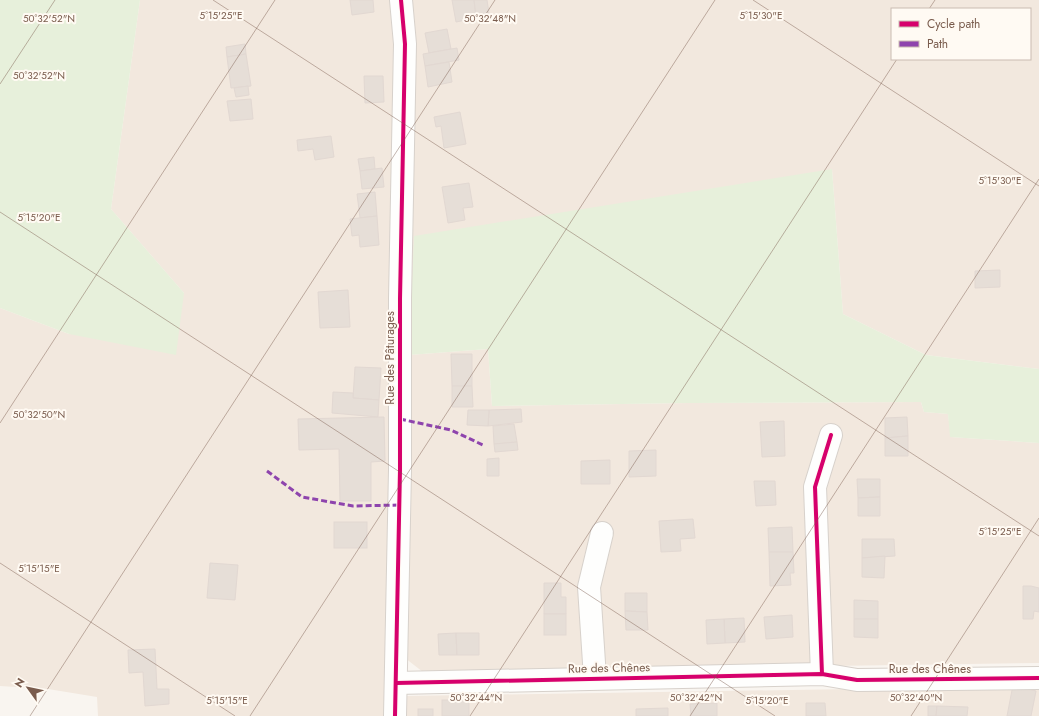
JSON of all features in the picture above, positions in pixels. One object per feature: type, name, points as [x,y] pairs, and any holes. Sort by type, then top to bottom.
[{"type":"street","name":"Rue des Pâturages","points":[[395,716],[400,470],[400,299],[405,44],[401,0]]},
{"type":"street","points":[[822,674],[815,487],[831,435]]},
{"type":"street","name":"Rue des Chênes","points":[[595,678],[589,587],[602,533]]},
{"type":"street","name":"Rue des Chênes","points":[[396,683],[822,674],[857,680],[1039,678]]},
{"type":"shaded area","points":[[140,0],[1039,0],[1039,369],[926,355],[843,314],[832,169],[409,355],[488,349],[492,406],[921,402],[924,412],[948,414],[951,437],[1039,443],[1039,663],[423,672],[405,658],[385,716],[98,716],[97,697],[48,689],[0,686],[0,308],[69,334],[184,293],[111,209]]},
{"type":"shaded area","points":[[1039,686],[1039,716],[406,716],[407,696]]},
{"type":"green space","points":[[0,0],[140,0],[111,209],[184,293],[176,355],[69,334],[0,308]]},
{"type":"green space","points":[[832,169],[843,314],[926,355],[1039,369],[1039,443],[950,437],[948,414],[924,412],[921,402],[492,406],[488,349],[409,355],[414,236]]},
{"type":"building","points":[[350,0],[373,0],[374,12],[352,15]]},
{"type":"building","points":[[452,0],[474,0],[476,18],[456,22]]},
{"type":"building","points":[[474,0],[487,0],[489,13],[476,15]]},
{"type":"building","points":[[447,29],[451,49],[429,53],[425,33]]},
{"type":"building","points":[[245,44],[246,54],[227,57],[226,47]]},
{"type":"building","points":[[457,48],[459,60],[425,66],[423,54]]},
{"type":"building","points":[[246,54],[251,86],[231,88],[227,57]]},
{"type":"building","points":[[449,62],[452,82],[428,87],[425,66]]},
{"type":"building","points":[[364,76],[383,76],[384,102],[365,103]]},
{"type":"building","points":[[248,86],[249,95],[236,97],[234,88]]},
{"type":"building","points":[[251,99],[253,119],[230,121],[227,101]]},
{"type":"building","points":[[460,112],[466,144],[444,148],[441,126],[436,127],[434,117]]},
{"type":"building","points":[[331,136],[334,157],[315,160],[313,149],[298,151],[297,140]]},
{"type":"building","points":[[374,157],[375,169],[360,171],[358,159]]},
{"type":"building","points":[[382,168],[384,187],[362,189],[360,171]]},
{"type":"building","points":[[469,183],[473,207],[463,208],[465,220],[448,223],[442,187]]},
{"type":"building","points":[[375,192],[377,216],[360,218],[357,194]]},
{"type":"building","points":[[377,216],[379,245],[360,247],[359,235],[352,236],[350,219]]},
{"type":"building","points":[[1000,270],[1000,287],[975,288],[975,271]]},
{"type":"building","points":[[348,290],[350,327],[320,328],[318,292]]},
{"type":"building","points":[[451,354],[472,354],[472,386],[452,386]]},
{"type":"building","points":[[355,367],[381,368],[379,400],[353,398]]},
{"type":"building","points":[[452,386],[472,386],[473,407],[452,407]]},
{"type":"building","points":[[333,392],[353,393],[353,398],[379,400],[378,417],[332,413]]},
{"type":"building","points":[[521,409],[522,422],[488,426],[489,410]]},
{"type":"building","points":[[468,410],[489,410],[488,426],[467,425]]},
{"type":"building","points":[[384,417],[385,461],[371,462],[371,501],[340,501],[339,449],[299,450],[298,419]]},
{"type":"building","points":[[907,417],[908,436],[885,438],[885,418]]},
{"type":"building","points":[[784,421],[785,456],[762,457],[760,422]]},
{"type":"building","points":[[514,424],[517,442],[494,444],[493,426]]},
{"type":"building","points":[[908,436],[908,456],[885,456],[885,438]]},
{"type":"building","points":[[517,442],[518,450],[495,452],[494,444]]},
{"type":"building","points":[[656,450],[656,476],[629,477],[629,451]]},
{"type":"building","points":[[499,458],[499,476],[487,476],[487,459]]},
{"type":"building","points":[[610,460],[610,484],[581,484],[581,461]]},
{"type":"building","points":[[857,479],[880,479],[880,497],[858,498]]},
{"type":"building","points":[[754,481],[775,481],[776,505],[756,506]]},
{"type":"building","points":[[880,497],[880,516],[858,516],[858,498]]},
{"type":"building","points":[[693,519],[695,538],[680,539],[681,551],[661,552],[659,521]]},
{"type":"building","points":[[334,522],[367,522],[367,548],[334,548]]},
{"type":"building","points":[[792,527],[793,552],[769,552],[768,528]]},
{"type":"building","points":[[862,539],[894,539],[895,556],[862,558]]},
{"type":"building","points":[[769,552],[793,552],[794,573],[790,573],[791,585],[770,586]]},
{"type":"building","points":[[885,556],[884,578],[862,577],[862,558]]},
{"type":"building","points":[[210,563],[238,565],[235,600],[207,598]]},
{"type":"building","points":[[544,583],[561,583],[561,597],[566,597],[566,614],[544,614]]},
{"type":"building","points":[[1023,586],[1039,588],[1039,612],[1034,611],[1033,619],[1023,619]]},
{"type":"building","points":[[625,593],[647,593],[647,612],[625,611]]},
{"type":"building","points":[[854,600],[878,601],[878,619],[854,619]]},
{"type":"building","points":[[625,611],[647,612],[648,630],[626,630]]},
{"type":"building","points":[[544,614],[566,614],[566,635],[544,635]]},
{"type":"building","points":[[792,615],[793,637],[766,639],[764,617]]},
{"type":"building","points":[[744,618],[745,642],[725,643],[724,619]]},
{"type":"building","points":[[724,619],[725,643],[707,644],[706,620]]},
{"type":"building","points":[[854,619],[878,619],[878,638],[854,637]]},
{"type":"building","points":[[456,633],[457,655],[439,655],[438,634]]},
{"type":"building","points":[[456,633],[479,633],[479,655],[457,655]]},
{"type":"building","points":[[155,649],[157,689],[169,689],[169,704],[145,706],[143,672],[129,673],[128,650]]},
{"type":"building","points":[[1013,685],[1036,691],[1031,716],[1007,716]]},
{"type":"building","points":[[442,700],[469,700],[469,716],[442,716]]},
{"type":"building","points":[[717,703],[717,716],[691,716],[690,704]]},
{"type":"building","points":[[806,703],[825,703],[826,716],[806,716]]},
{"type":"building","points":[[928,706],[937,706],[936,716],[928,716]]},
{"type":"building","points":[[937,706],[968,707],[967,716],[936,716]]},
{"type":"building","points":[[668,708],[668,716],[636,716],[636,709]]},
{"type":"building","points":[[418,709],[433,709],[433,716],[418,716]]},
{"type":"marked path","points":[[400,419],[451,430],[483,445]]},
{"type":"marked path","points":[[267,471],[302,497],[353,506],[399,505]]},
{"type":"cycle path","points":[[395,716],[400,470],[400,299],[405,44],[401,0]]},
{"type":"cycle path","points":[[822,674],[815,487],[831,435]]},
{"type":"cycle path","points":[[396,683],[822,674],[857,680],[1039,678]]}]
